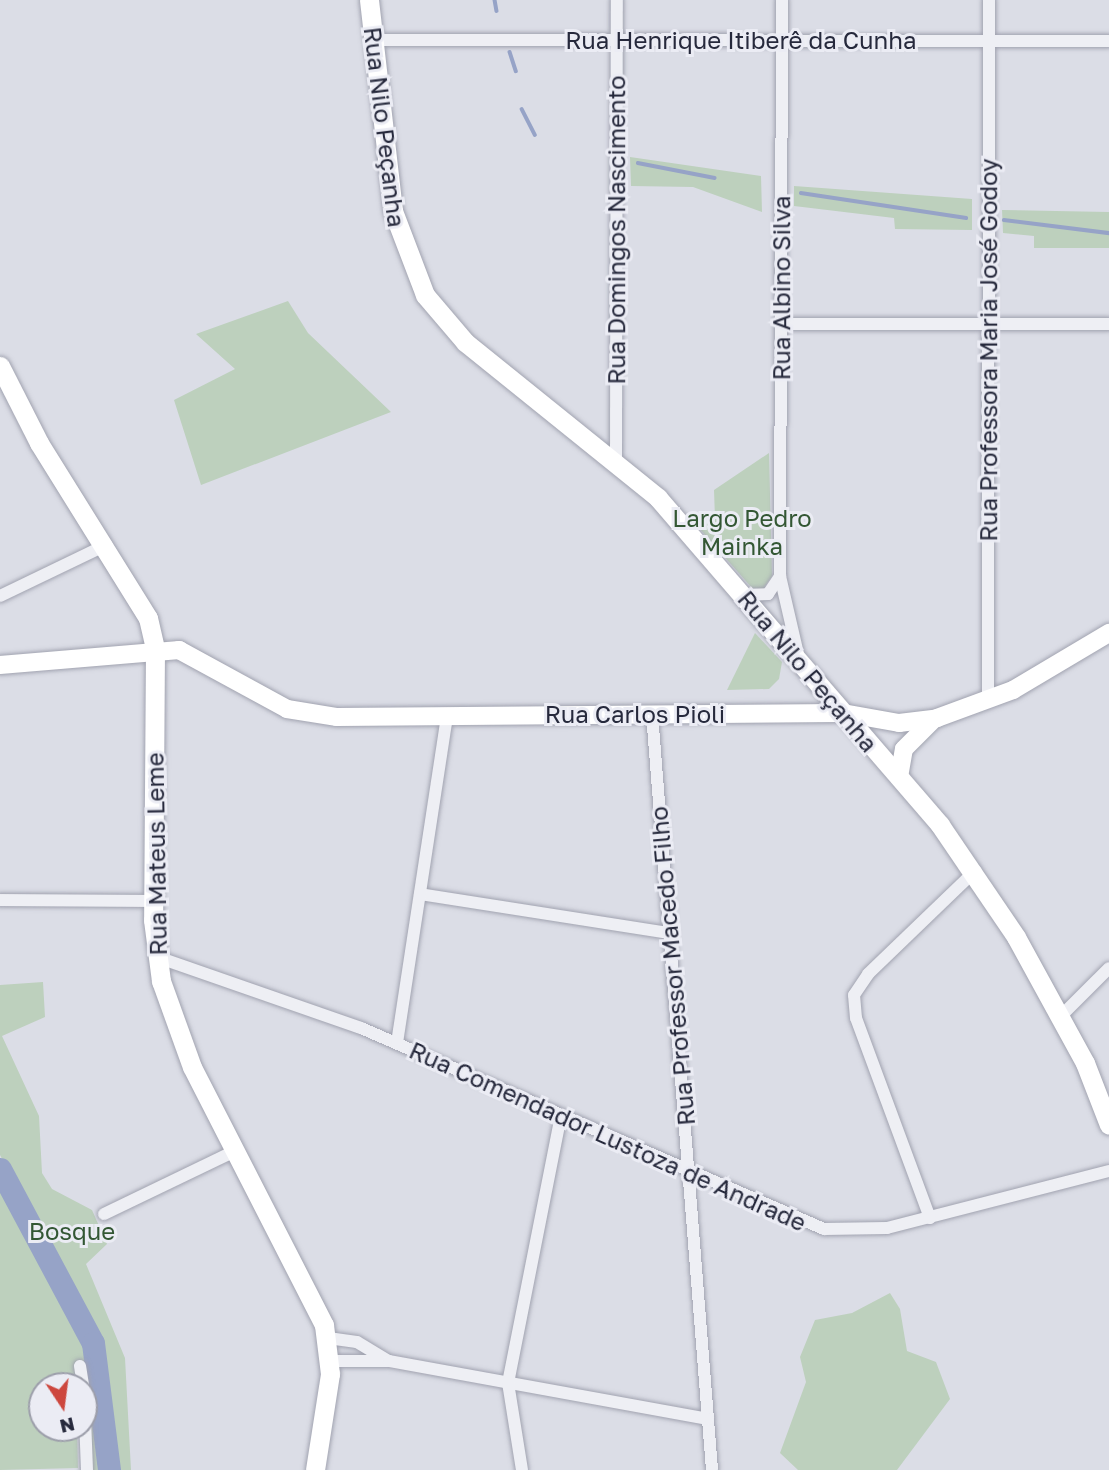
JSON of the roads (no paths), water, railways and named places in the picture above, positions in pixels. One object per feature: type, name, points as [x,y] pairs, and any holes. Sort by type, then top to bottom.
[{"type":"main road","name":"Rua Nilo Peçanha","points":[[369,0],[393,211],[425,295],[465,342],[616,460],[743,594],[899,777],[975,872],[1060,1017],[1109,1125]]},
{"type":"main road","name":"Rua Mateus Leme","points":[[0,366],[39,443],[142,604],[155,649],[152,901],[157,957],[172,1023],[328,1338],[330,1361],[315,1470]]},
{"type":"main road","name":"Rua Carlos Pioli","points":[[0,665],[155,649],[198,657],[271,702],[301,713],[447,716],[843,713],[878,723],[937,718],[988,701],[1109,633]]},
{"type":"main road","points":[[899,777],[911,739],[937,718]]},
{"type":"street","name":"Rua Domingos Nascimento","points":[[616,460],[617,0]]},
{"type":"street","name":"Rua Albino Silva","points":[[782,0],[780,576],[800,661]]},
{"type":"street","name":"Rua Professora Maria José Godoy","points":[[988,701],[989,0]]},
{"type":"street","name":"Rua Henrique Itiberê da Cunha","points":[[373,40],[1109,41]]},
{"type":"street","points":[[780,324],[1109,324]]},
{"type":"street","points":[[0,596],[106,545]]},
{"type":"street","points":[[743,594],[768,594],[780,576]]},
{"type":"street","name":"Rua Professor Macedo Filho","points":[[652,714],[712,1470]]},
{"type":"street","points":[[397,1043],[447,716]]},
{"type":"street","points":[[930,1218],[856,1018],[854,995],[868,974],[975,872]]},
{"type":"street","points":[[420,894],[670,933]]},
{"type":"street","points":[[0,900],[152,901]]},
{"type":"street","name":"Rua Comendador Lustoza de Andrade","points":[[157,957],[397,1043],[824,1229],[866,1231],[930,1218],[1109,1171]]},
{"type":"street","points":[[1060,1017],[1109,968]]},
{"type":"street","points":[[522,1470],[508,1383],[561,1115]]},
{"type":"street","points":[[104,1214],[235,1151]]},
{"type":"street","points":[[328,1338],[350,1339],[389,1361]]},
{"type":"street","points":[[330,1361],[389,1361],[708,1419]]},
{"type":"street","points":[[80,1366],[81,1372]]},
{"type":"street","points":[[86,1442],[87,1470]]},
{"type":"waterway","points":[[495,0],[497,11]]},
{"type":"waterway","points":[[510,52],[516,71]]},
{"type":"waterway","points":[[522,109],[535,135]]},
{"type":"waterway","points":[[638,163],[715,178]]},
{"type":"waterway","points":[[801,193],[966,218]]},
{"type":"waterway","points":[[1004,220],[1109,233]]},
{"type":"waterway","points":[[0,1169],[93,1343],[109,1470]]},
{"type":"park label","name":"Largo Pedro Mainka","points":[[742,532]]},
{"type":"park label","name":"Bosque","points":[[72,1231]]}]
